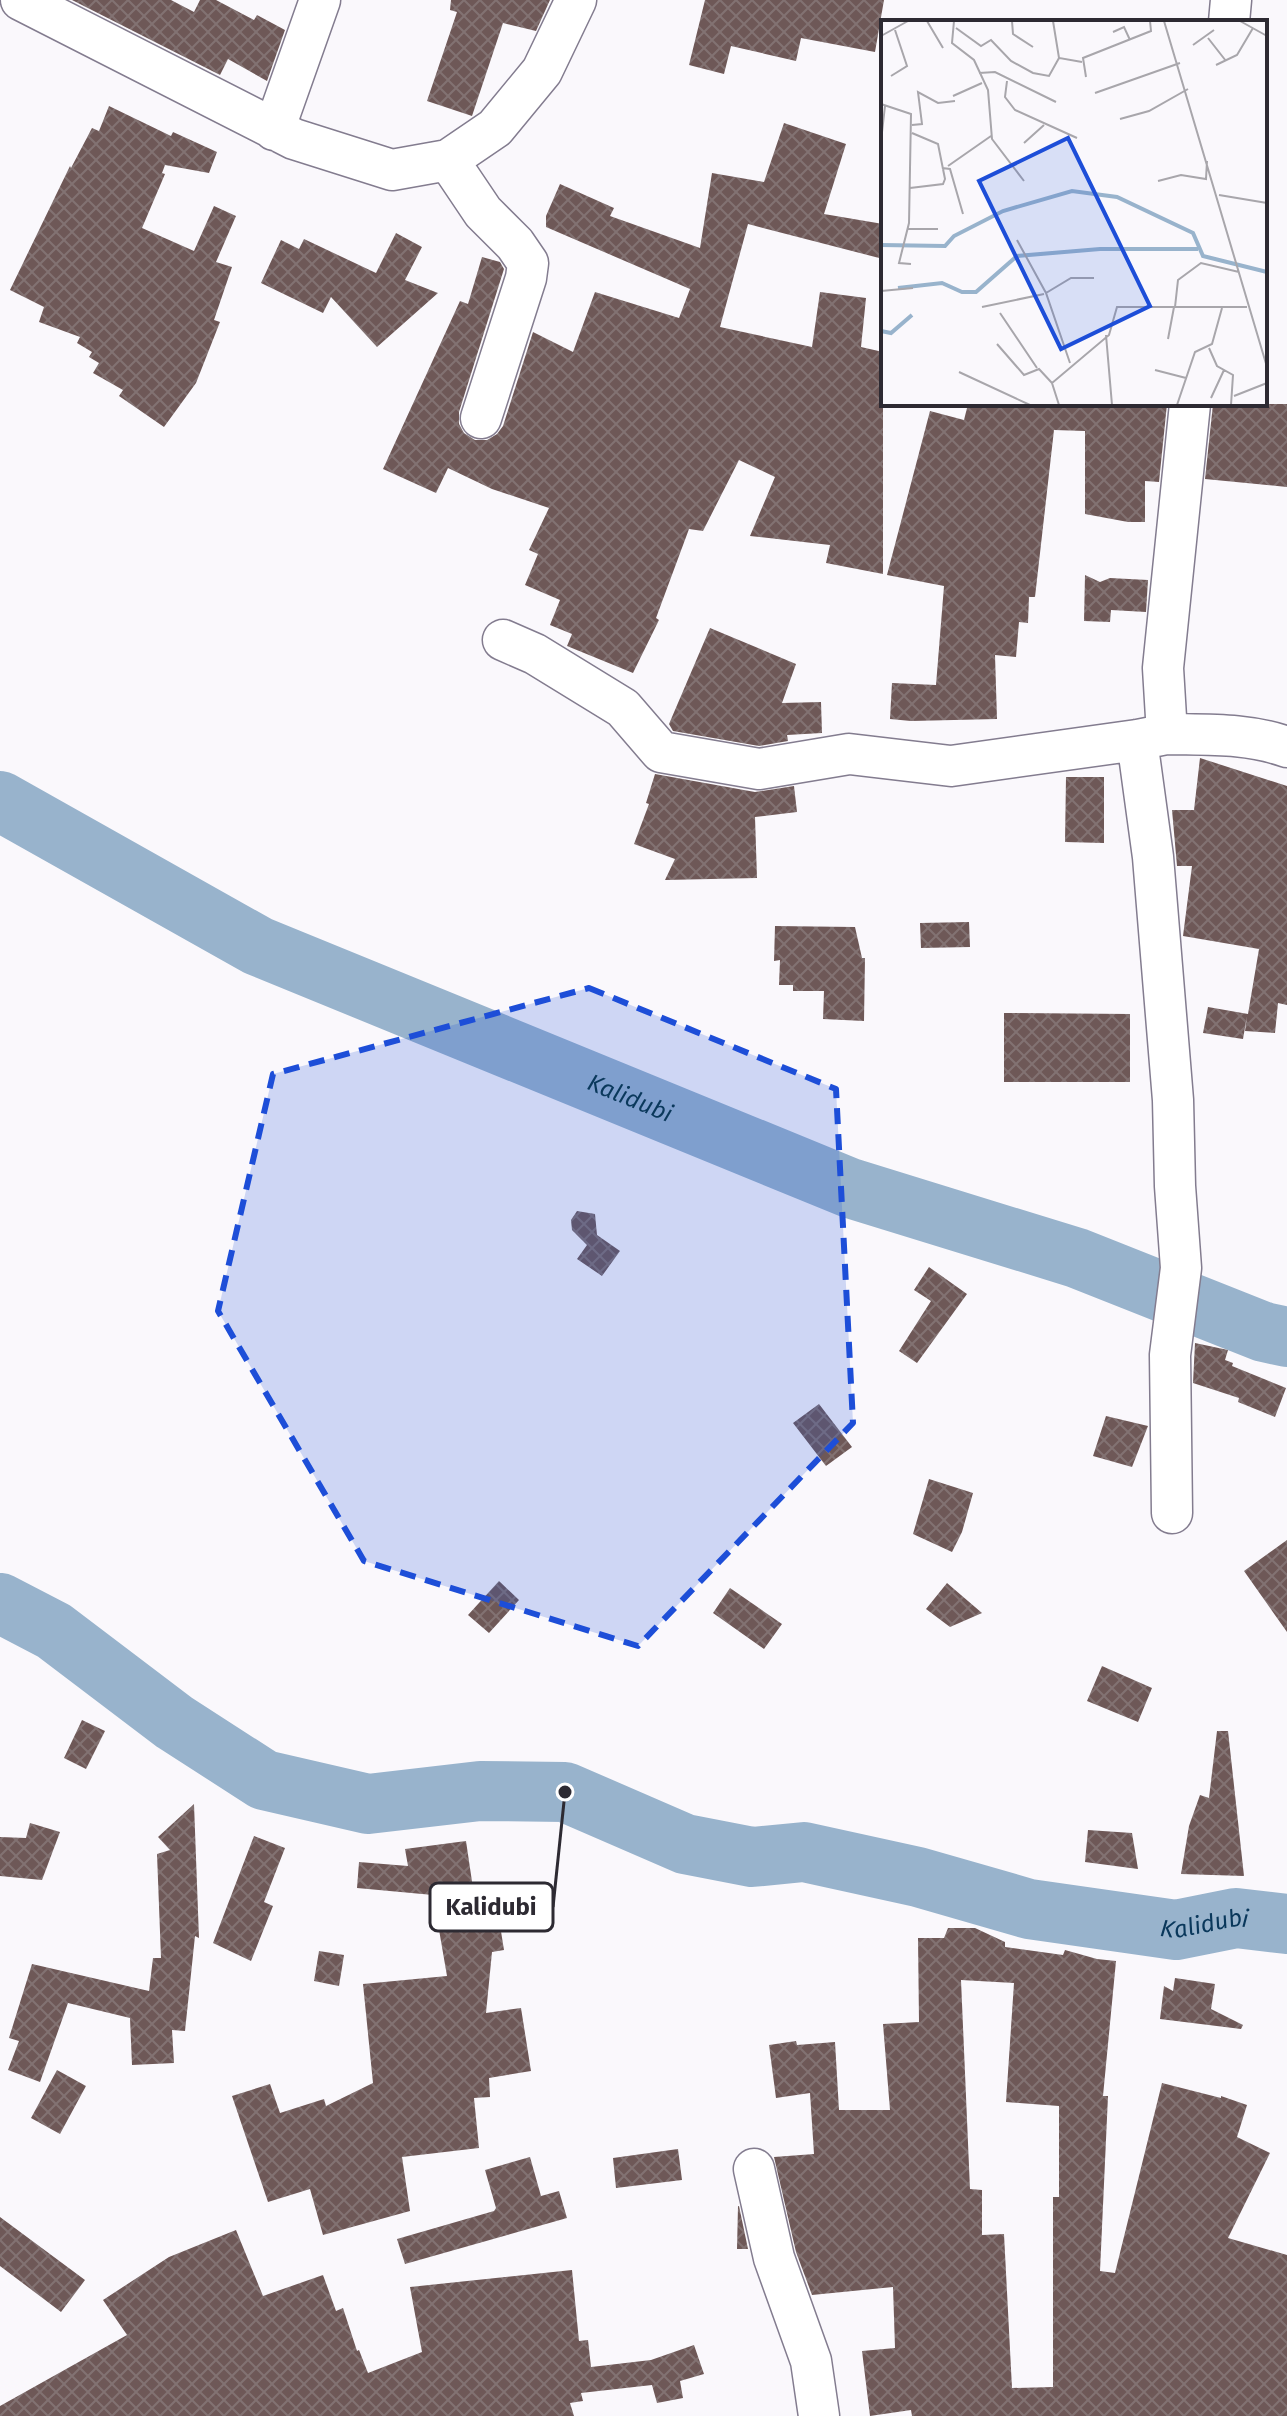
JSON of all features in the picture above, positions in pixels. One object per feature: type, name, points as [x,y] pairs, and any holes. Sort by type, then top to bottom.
[{"type":"street","points":[[21,0],[274,130],[392,170],[448,160],[495,128],[542,71],[576,0]]},
{"type":"street","points":[[274,130],[320,0]]},
{"type":"street","points":[[1229,20],[1231,0]]},
{"type":"street","points":[[448,160],[483,212],[515,244],[528,263],[526,278],[481,418]]},
{"type":"street","points":[[1172,1513],[1170,1355],[1181,1268],[1173,1100],[1153,857],[1152,737],[1163,668],[1190,406]]},
{"type":"street","points":[[503,640],[535,654],[623,708],[661,752],[759,769],[849,754],[951,766],[1152,737],[1236,735],[1269,740],[1287,747]]},
{"type":"street","points":[[754,2169],[774,2258],[811,2361],[819,2416]]},
{"type":"highlighted area","points":[[589,988],[836,1089],[853,1423],[638,1646],[364,1561],[218,1311],[273,1074]]},
{"type":"building","points":[[72,0],[171,0],[194,12],[200,0],[216,0],[254,20],[257,15],[285,30],[267,81],[228,59],[220,75]]},
{"type":"building","points":[[451,0],[550,0],[536,31],[503,23],[472,116],[427,101],[457,12],[450,10]]},
{"type":"building","points":[[705,0],[884,0],[875,52],[801,38],[796,61],[731,46],[724,74],[689,65]]},
{"type":"building","points":[[109,106],[171,136],[173,132],[217,152],[209,173],[165,165],[162,173],[165,174],[142,228],[194,251],[214,206],[236,216],[216,262],[232,267],[214,320],[220,322],[196,383],[164,427],[119,396],[123,390],[93,373],[99,363],[89,357],[92,352],[77,343],[80,337],[39,322],[44,307],[10,290],[70,166],[92,128],[99,131]]},
{"type":"building","points":[[784,123],[846,144],[824,214],[881,224],[881,258],[748,224],[720,327],[812,347],[820,292],[866,298],[861,347],[881,352],[883,574],[826,563],[830,545],[750,536],[775,477],[739,460],[703,531],[689,529],[656,618],[659,620],[633,673],[567,646],[572,634],[550,625],[560,600],[525,585],[538,554],[529,550],[549,508],[492,489],[448,468],[436,493],[383,469],[460,301],[468,304],[482,257],[500,262],[504,269],[459,412],[459,424],[464,433],[475,440],[487,440],[503,426],[533,332],[573,352],[595,292],[679,318],[690,289],[546,227],[546,216],[560,184],[614,208],[610,216],[700,248],[712,173],[764,182]]},
{"type":"building","points":[[396,233],[422,247],[405,280],[438,293],[377,347],[331,297],[323,313],[261,283],[281,240],[299,249],[304,239],[376,273]]},
{"type":"building","points":[[1287,404],[1287,487],[1205,479],[1213,406]]},
{"type":"building","points":[[968,406],[1167,406],[1159,482],[1145,481],[1145,522],[1085,514],[1085,431],[1054,430],[1035,597],[1029,597],[1028,623],[1019,622],[1016,657],[995,655],[997,719],[890,719],[892,683],[936,685],[944,586],[887,575],[930,411],[964,420]]},
{"type":"building","points":[[1085,575],[1100,582],[1110,578],[1148,580],[1146,612],[1111,610],[1110,622],[1084,621]]},
{"type":"building","points":[[710,628],[796,664],[782,703],[821,702],[822,733],[787,735],[788,741],[759,746],[673,731],[669,724]]},
{"type":"building","points":[[1200,758],[1287,786],[1287,1005],[1278,1003],[1275,1033],[1245,1031],[1247,1016],[1243,1039],[1203,1033],[1208,1007],[1248,1014],[1259,949],[1183,936],[1192,866],[1177,866],[1172,810],[1194,810]]},
{"type":"building","points":[[655,774],[755,792],[794,786],[797,812],[755,817],[757,878],[665,880],[675,859],[634,844],[649,804],[646,803]]},
{"type":"building","points":[[1066,777],[1104,777],[1104,843],[1065,842]]},
{"type":"building","points":[[969,922],[970,947],[921,948],[920,923]]},
{"type":"building","points":[[775,926],[855,927],[862,958],[865,958],[864,1021],[823,1019],[824,991],[793,991],[793,985],[779,985],[780,960],[774,961]]},
{"type":"building","points":[[1004,1013],[1130,1014],[1130,1082],[1004,1082]]},
{"type":"building","points":[[577,1211],[595,1214],[597,1235],[620,1251],[602,1276],[577,1259],[587,1245],[572,1230],[571,1220]]},
{"type":"building","points":[[929,1267],[967,1294],[917,1363],[899,1351],[931,1301],[914,1290]]},
{"type":"building","points":[[1195,1343],[1228,1350],[1225,1360],[1233,1363],[1232,1366],[1286,1388],[1275,1417],[1238,1402],[1239,1398],[1193,1383]]},
{"type":"building","points":[[819,1404],[852,1447],[826,1466],[793,1423]]},
{"type":"building","points":[[1106,1416],[1148,1426],[1132,1467],[1093,1456]]},
{"type":"building","points":[[929,1479],[973,1493],[962,1532],[952,1552],[913,1534]]},
{"type":"building","points":[[1287,1540],[1287,1632],[1244,1571]]},
{"type":"building","points":[[499,1581],[519,1600],[489,1633],[468,1615]]},
{"type":"building","points":[[947,1583],[982,1613],[950,1627],[926,1609]]},
{"type":"building","points":[[730,1588],[782,1624],[764,1649],[713,1613]]},
{"type":"building","points":[[1102,1666],[1152,1688],[1138,1722],[1087,1701]]},
{"type":"building","points":[[82,1720],[105,1731],[86,1769],[64,1758]]},
{"type":"building","points":[[1217,1731],[1228,1731],[1244,1876],[1181,1874],[1189,1826],[1200,1795],[1209,1798]]},
{"type":"building","points":[[194,1804],[199,1938],[195,1936],[185,2031],[172,2030],[174,2063],[132,2065],[130,2018],[68,2003],[40,2082],[8,2070],[19,2041],[9,2038],[32,1964],[149,1991],[153,1958],[161,1958],[157,1854],[170,1850],[158,1837]]},
{"type":"building","points":[[30,1823],[60,1832],[42,1880],[0,1876],[0,1837],[26,1838]]},
{"type":"building","points":[[1088,1830],[1132,1833],[1138,1869],[1085,1862]]},
{"type":"building","points":[[254,1836],[285,1848],[264,1902],[273,1906],[251,1961],[213,1943]]},
{"type":"building","points":[[466,1841],[478,1922],[499,1919],[504,1950],[492,1952],[486,2013],[521,2008],[531,2071],[489,2078],[490,2097],[474,2098],[479,2148],[402,2157],[410,2211],[323,2235],[310,2189],[268,2202],[232,2096],[270,2084],[280,2113],[324,2099],[326,2106],[373,2083],[363,1984],[447,1976],[433,1895],[357,1888],[359,1862],[408,1866],[405,1849]]},
{"type":"building","points":[[948,1928],[975,1928],[1005,1942],[1005,1947],[1063,1955],[1065,1950],[1116,1961],[1103,2096],[1108,2096],[1100,2271],[1115,2273],[1162,2083],[1247,2105],[1237,2137],[1270,2153],[1228,2238],[1287,2255],[1287,2416],[912,2416],[911,2410],[870,2416],[862,2351],[895,2348],[893,2287],[812,2295],[796,2252],[774,2157],[814,2154],[810,2093],[776,2098],[769,2045],[796,2041],[797,2045],[835,2042],[839,2110],[890,2110],[883,2024],[919,2022],[918,1938],[944,1938]],"holes":[[[961,1980],[1014,1983],[1006,2102],[1059,2106],[1059,2197],[1053,2197],[1053,2387],[1012,2388],[1004,2234],[982,2235],[982,2190],[970,2189]]]},
{"type":"building","points":[[319,1951],[344,1955],[339,1986],[314,1981]]},
{"type":"building","points":[[1175,1978],[1215,1984],[1211,2009],[1243,2025],[1241,2029],[1160,2019],[1164,1986],[1173,1991]]},
{"type":"building","points":[[57,2070],[86,2086],[60,2134],[31,2118]]},
{"type":"building","points":[[678,2149],[682,2180],[616,2188],[613,2158]]},
{"type":"building","points":[[530,2157],[541,2196],[559,2191],[567,2218],[405,2264],[397,2239],[494,2211],[496,2208],[485,2170]]},
{"type":"building","points":[[739,2206],[748,2249],[737,2249]]},
{"type":"building","points":[[0,2217],[85,2280],[61,2312],[0,2266]]},
{"type":"building","points":[[236,2230],[263,2296],[323,2275],[336,2311],[343,2308],[368,2373],[422,2352],[410,2287],[572,2270],[579,2341],[588,2340],[591,2367],[651,2360],[694,2345],[704,2374],[680,2381],[683,2398],[657,2403],[652,2385],[581,2393],[583,2401],[570,2403],[574,2416],[0,2416],[0,2406],[127,2335],[103,2300],[169,2257]]},
{"type":"waterway","name":"Kalidubi","points":[[0,801],[258,946],[850,1188],[1077,1258],[1264,1332],[1287,1337]]},
{"type":"waterway","name":"Kalidubi","points":[[0,1603],[54,1631],[174,1722],[264,1780],[368,1804],[480,1791],[565,1792],[685,1844],[752,1857],[804,1852],[918,1877],[1029,1909],[1176,1930],[1236,1918],[1287,1924]]},
{"type":"place","name":"Kalidubi","points":[[565,1792]]}]
